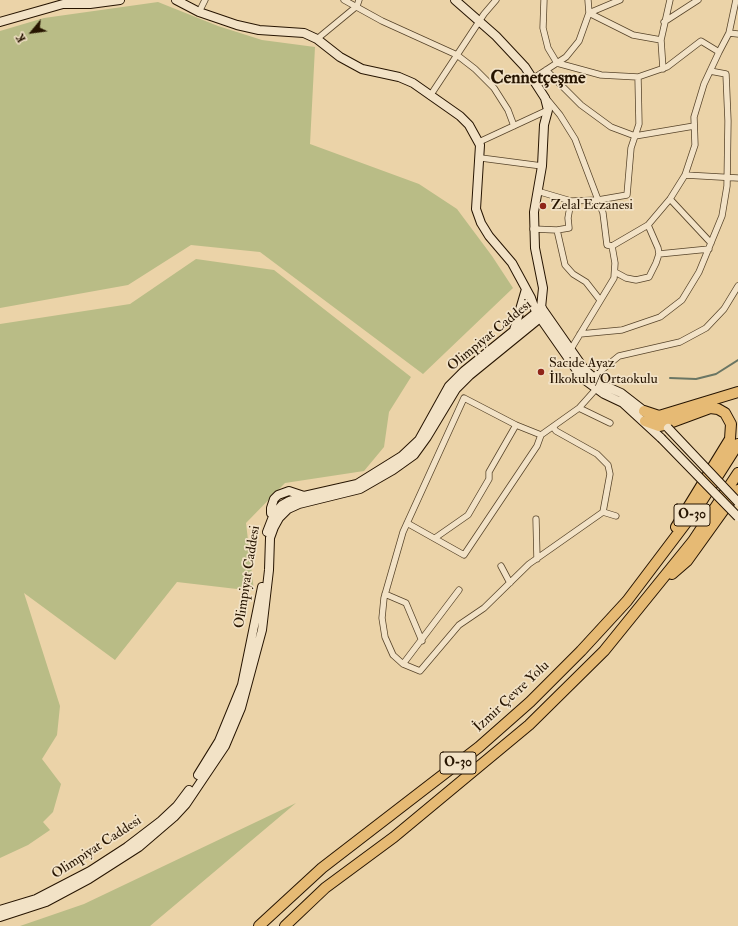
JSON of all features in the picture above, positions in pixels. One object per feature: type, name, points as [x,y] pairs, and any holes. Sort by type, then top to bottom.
[{"type":"highway","points":[[663,423],[738,392]]},
{"type":"highway","points":[[640,583],[716,463],[730,439],[732,431],[728,417],[718,409],[714,408],[663,423],[645,421]]},
{"type":"highway","points":[[644,411],[658,416],[663,423],[661,438]]},
{"type":"highway","name":"İzmir Çevre Yolu","points":[[259,926],[322,868],[479,748],[530,702],[581,651],[640,583],[698,507],[738,444]]},
{"type":"highway","name":"İzmir Çevre Yolu","points":[[285,926],[325,888],[394,837],[529,725],[604,651],[693,541],[738,473]]},
{"type":"highway","points":[[651,593],[687,561],[738,490]]},
{"type":"street","points":[[0,22],[64,2],[120,0]]},
{"type":"street","points":[[176,0],[199,12],[237,25],[259,30],[304,33],[317,39],[340,57],[362,69],[399,77],[413,83],[460,116],[469,125],[478,142],[481,158],[476,209],[481,223],[489,236],[512,263],[540,313],[582,378],[596,389],[622,403],[645,421],[738,517]]},
{"type":"street","points":[[199,12],[204,0]]},
{"type":"street","points":[[344,0],[397,29],[457,55],[475,69],[494,88],[508,110],[514,126]]},
{"type":"street","points":[[317,39],[357,6],[359,0]]},
{"type":"street","points":[[455,0],[480,21],[534,78],[545,98],[560,115],[575,139],[603,213],[608,245],[612,246],[615,272],[614,278],[571,349]]},
{"type":"street","points":[[430,96],[480,21],[496,0]]},
{"type":"street","points":[[544,0],[543,28],[548,48],[557,63],[601,75],[638,77],[663,69],[701,41],[719,52]]},
{"type":"street","points":[[534,78],[566,57],[579,41],[589,13],[588,0]]},
{"type":"street","points":[[589,13],[620,0]]},
{"type":"street","points":[[663,69],[661,40],[670,0]]},
{"type":"street","points":[[664,22],[698,0]]},
{"type":"street","points":[[612,246],[648,225],[670,199],[685,175],[695,145],[694,117],[704,84],[729,33],[736,0]]},
{"type":"street","points":[[589,13],[633,35],[661,40]]},
{"type":"street","points":[[729,33],[738,34]]},
{"type":"street","points":[[546,70],[582,106],[610,127],[635,136],[694,126]]},
{"type":"street","points":[[580,334],[622,330],[660,317],[682,300],[699,272],[722,216],[727,177],[728,121],[726,74],[710,71]]},
{"type":"street","points":[[537,191],[571,201],[598,200],[626,195],[631,148],[639,124],[638,77]]},
{"type":"street","points":[[545,98],[548,110],[544,125],[542,166],[534,212],[535,248],[543,288],[540,313],[571,349],[585,370],[601,384],[621,393],[644,411]]},
{"type":"street","points":[[478,142],[548,110]]},
{"type":"street","points":[[481,158],[542,166]]},
{"type":"street","points":[[685,175],[738,178]]},
{"type":"street","points":[[670,199],[710,246]]},
{"type":"street","points":[[534,229],[557,230],[569,228],[568,218],[571,201]]},
{"type":"street","points":[[615,272],[626,278],[636,280],[649,276],[659,254],[648,225]]},
{"type":"street","points":[[557,230],[566,266],[573,274],[586,282],[600,300]]},
{"type":"street","points":[[659,254],[710,246]]},
{"type":"street","points":[[593,377],[619,356],[680,342],[706,328],[724,309],[738,286]]},
{"type":"street","points":[[513,331],[526,289]]},
{"type":"street","name":"Olimpiyat Caddesi","points":[[0,910],[36,899],[90,871],[127,847],[161,821],[177,806],[190,789],[219,741],[242,685],[262,586],[266,535],[274,514],[282,505],[304,496],[357,484],[402,456],[419,440],[449,386],[464,371],[513,331],[540,313]]},
{"type":"street","name":"Olimpiyat Caddesi","points":[[0,917],[46,902],[89,879],[139,847],[169,822],[186,804],[225,746],[241,708],[262,630],[269,570],[270,538],[274,527],[288,509],[299,504],[360,489],[393,470],[414,455],[427,437],[456,389],[540,313]]},
{"type":"street","points":[[407,523],[464,555],[537,446],[541,435],[579,408],[596,389]]},
{"type":"street","points":[[541,435],[516,425],[464,398],[407,523],[385,594],[382,618],[385,637],[393,655],[403,664],[420,672],[460,625],[484,608],[537,559],[603,512],[610,474],[608,465],[597,454],[556,431],[553,427]]},
{"type":"street","points":[[579,408],[610,423]]},
{"type":"street","points":[[663,423],[738,502]]},
{"type":"street","points":[[435,538],[468,515],[489,479],[489,472],[516,425]]},
{"type":"street","points":[[274,514],[281,514],[288,509]]},
{"type":"street","points":[[603,512],[616,516]]},
{"type":"street","points":[[536,519],[537,559]]},
{"type":"street","points":[[501,566],[510,583]]},
{"type":"street","points":[[403,664],[422,641],[459,590]]},
{"type":"street","points":[[385,594],[406,602],[422,641]]},
{"type":"green space","points":[[158,2],[218,26],[262,40],[315,47],[310,144],[419,184],[457,209],[492,256],[513,288],[423,374],[260,252],[191,245],[128,285],[0,308],[0,31],[44,18]]},
{"type":"green space","points":[[196,259],[274,270],[411,377],[389,412],[384,447],[364,471],[285,483],[246,523],[254,591],[177,582],[115,660],[24,593],[60,706],[57,735],[42,759],[61,784],[53,812],[43,822],[50,830],[28,845],[0,858],[0,324],[130,304]]},
{"type":"green space","points":[[296,803],[150,926],[20,926],[84,904]]},
{"type":"waterway","points":[[670,378],[696,379],[716,374],[738,360]]},
{"type":"place","name":"Zelal Eczanesi","points":[[543,206]]},
{"type":"place","name":"Sacide Ayaz İlkokulu/Ortaokulu","points":[[541,372]]},
{"type":"district","name":"Cennetçeşme","points":[[538,79]]}]
